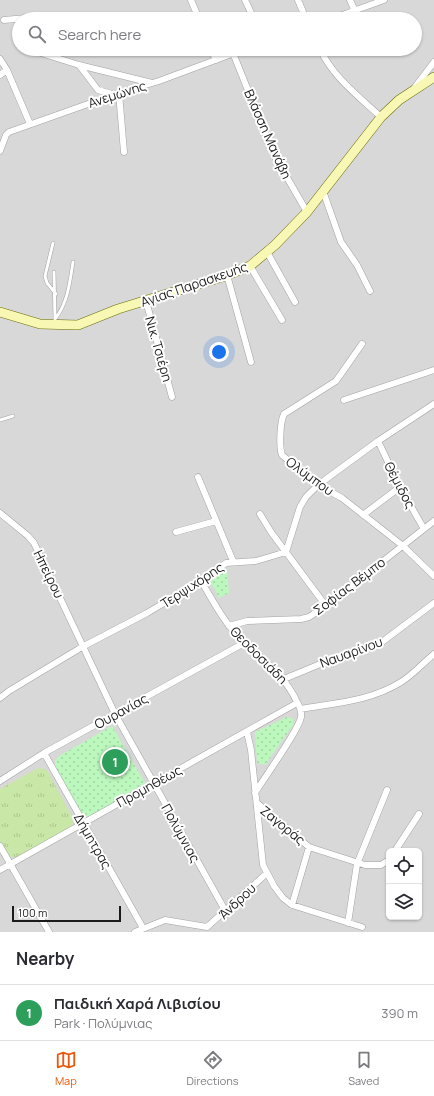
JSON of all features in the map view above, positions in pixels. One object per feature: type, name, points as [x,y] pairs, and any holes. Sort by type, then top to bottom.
[{"type":"street","points":[[191,0],[196,12]]},
{"type":"street","points":[[245,0],[251,12]]},
{"type":"street","points":[[298,0],[303,12]]},
{"type":"street","points":[[350,0],[355,11]]},
{"type":"street","points":[[352,12],[384,0]]},
{"type":"street","points":[[4,20],[12,20]]},
{"type":"street","points":[[50,56],[79,65],[152,83]]},
{"type":"street","points":[[214,56],[216,60]]},
{"type":"street","name":"Ανεμώνης","points":[[0,151],[6,135],[30,124],[116,93],[152,83],[226,56]]},
{"type":"street","name":"Βλάσση Μανάβη","points":[[234,56],[274,154],[307,212]]},
{"type":"street","points":[[323,56],[326,63],[339,78],[381,117]]},
{"type":"street","points":[[0,59],[7,70],[30,124]]},
{"type":"street","points":[[413,90],[434,62]]},
{"type":"street","points":[[79,65],[98,90],[104,94],[116,93],[124,152]]},
{"type":"street","points":[[0,75],[7,70]]},
{"type":"street","name":"Αγίας Παρασκευής","points":[[0,312],[34,323],[55,322],[84,324],[118,310],[227,275],[250,266],[267,252],[307,212],[381,117],[413,90],[434,77]]},
{"type":"street","points":[[323,191],[340,242],[357,265],[370,291]]},
{"type":"street","points":[[267,252],[295,302]]},
{"type":"street","points":[[250,266],[282,320]]},
{"type":"street","points":[[227,275],[251,362]]},
{"type":"street","name":"Νικ. Τσιέρη","points":[[146,301],[172,397]]},
{"type":"street","name":"Ολύμπου","points":[[362,344],[340,378],[286,412],[282,417],[280,448],[282,455],[318,485],[342,498],[403,546],[434,576]]},
{"type":"street","points":[[344,400],[434,370]]},
{"type":"street","points":[[286,552],[302,502],[318,485],[378,441],[434,404]]},
{"type":"street","name":"Θέμιδος","points":[[378,441],[400,487],[424,529]]},
{"type":"street","points":[[198,477],[233,561]]},
{"type":"street","points":[[363,515],[400,487]]},
{"type":"street","name":"Ηπείρου","points":[[0,513],[28,536],[34,543],[62,600],[82,647]]},
{"type":"street","points":[[260,514],[326,606]]},
{"type":"street","points":[[176,532],[216,521]]},
{"type":"street","name":"Σοφίας Βέμπο","points":[[229,626],[247,621],[301,619],[309,617],[326,606],[434,521]]},
{"type":"street","name":"Τερψιχόρης","points":[[0,698],[82,647],[147,613],[201,581],[219,566],[233,561],[249,562],[286,552]]},
{"type":"street","name":"Θεοδοσιάδη","points":[[201,581],[229,626],[244,643],[284,679],[293,692],[301,709]]},
{"type":"street","name":"Ναυαρίνου","points":[[284,679],[342,654],[382,642],[434,603]]},
{"type":"street","name":"Ουρανίας","points":[[0,781],[44,753],[244,643]]},
{"type":"street","name":"Πολύμνιας","points":[[82,647],[115,714],[226,912]]},
{"type":"street","points":[[255,793],[294,731],[301,718],[301,709],[356,700],[384,690],[401,682],[417,671],[434,654]]},
{"type":"street","name":"Προμηθέως","points":[[0,870],[82,822],[298,703]]},
{"type":"street","points":[[247,732],[251,750],[257,803],[260,848],[266,874],[283,898],[292,905],[362,927]]},
{"type":"street","name":"Δήμητρας","points":[[44,753],[143,928]]},
{"type":"street","points":[[348,923],[357,864],[387,790]]},
{"type":"street","name":"Ζαγοράς","points":[[257,803],[309,847]]},
{"type":"street","points":[[397,848],[419,814]]},
{"type":"street","points":[[0,846],[49,932]]},
{"type":"street","points":[[292,905],[309,847],[357,864],[374,866],[386,864]]},
{"type":"street","name":"Άνδρου","points":[[208,930],[266,874]]},
{"type":"street","points":[[135,932],[165,920],[208,930]]},
{"type":"lane","points":[[53,243],[45,276],[47,283],[56,294]]},
{"type":"lane","points":[[55,322],[67,295],[73,262]]},
{"type":"lane","points":[[54,272],[56,294],[55,322]]},
{"type":"lane","points":[[0,420],[13,416]]},
{"type":"shaded area","points":[[0,0],[434,0],[434,932],[0,932]]},
{"type":"green space","points":[[227,570],[229,593],[219,598],[210,581]]},
{"type":"green space","points":[[287,717],[293,719],[293,725],[265,765],[257,763],[255,732]]},
{"type":"green space","points":[[112,726],[145,783],[91,816],[87,816],[80,812],[55,768],[55,761],[59,756]]},
{"type":"green space","points":[[41,768],[47,770],[72,817],[73,823],[69,828],[19,857],[11,857],[0,841],[0,789],[36,769]]},
{"type":"place","name":"Παιδική Χαρά Λιβισίου","points":[[115,762]]}]
